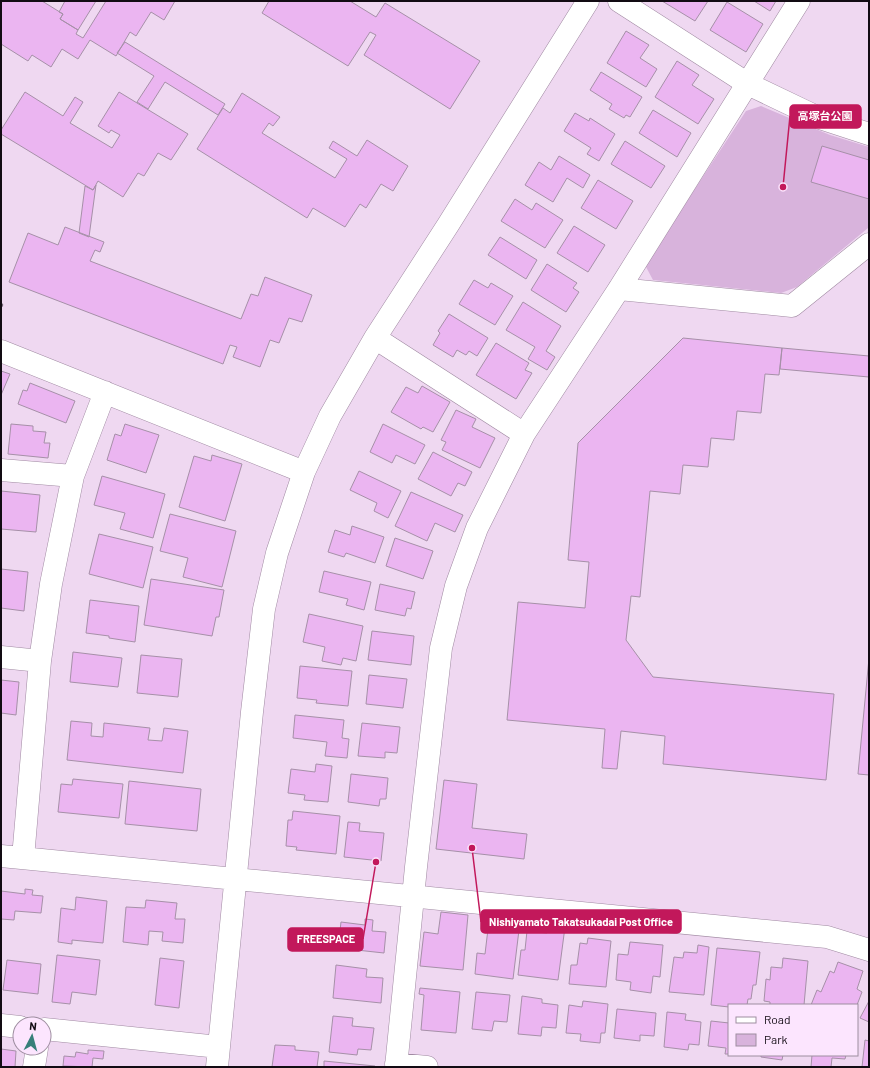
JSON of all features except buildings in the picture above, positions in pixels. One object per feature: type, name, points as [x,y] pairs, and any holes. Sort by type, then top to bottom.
[{"type":"street","points":[[52,1030],[218,1057],[252,712],[264,609],[277,553],[304,472],[330,416],[375,338],[588,1]]},
{"type":"street","points":[[619,1],[748,84],[817,117],[869,134]]},
{"type":"street","points":[[427,1067],[396,1066],[441,648],[456,586],[477,528],[524,434],[618,289],[799,1]]},
{"type":"street","points":[[618,289],[792,306],[869,244]]},
{"type":"street","points":[[375,338],[524,434]]},
{"type":"street","points":[[1,351],[304,472]]},
{"type":"street","points":[[23,858],[40,661],[51,584],[73,476],[105,392]]},
{"type":"street","points":[[1,470],[73,476]]},
{"type":"street","points":[[1,657],[40,661]]},
{"type":"street","points":[[1,856],[827,938],[869,950]]},
{"type":"street","points":[[1,1025],[12,1026]]},
{"type":"street","points":[[34,1067],[35,1056]]},
{"type":"green space","points":[[761,106],[830,135],[869,147],[868,228],[797,287],[781,293],[653,280],[645,265],[746,111]]},
{"type":"place","name":"高塚台公園","points":[[783,187]]},
{"type":"place","name":"Nishiyamato Takatsukadai Post Office","points":[[472,848]]},
{"type":"place","name":"FREESPACE","points":[[376,862]]}]
